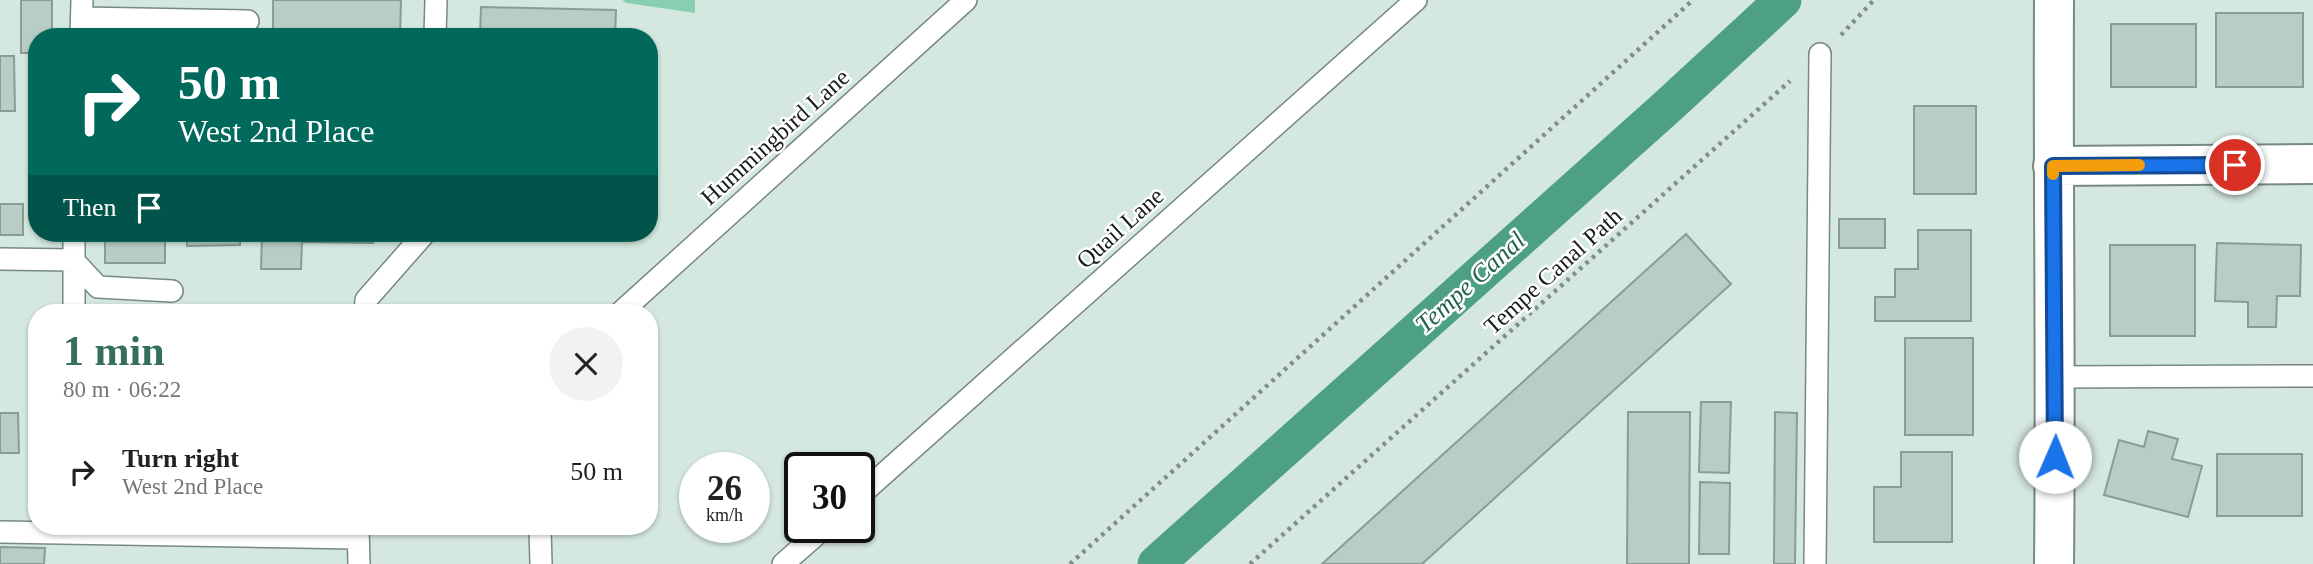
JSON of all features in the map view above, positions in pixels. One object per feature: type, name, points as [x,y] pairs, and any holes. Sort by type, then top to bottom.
[{"type":"street","points":[[2054,0],[2054,564]]},
{"type":"street","points":[[2053,166],[2313,164]]},
{"type":"lane","points":[[435,28],[436,0]]},
{"type":"lane","name":"Hummingbird Lane","points":[[630,304],[966,0]]},
{"type":"lane","name":"Quail Lane","points":[[875,482],[1416,0]]},
{"type":"lane","points":[[82,18],[248,21]]},
{"type":"lane","points":[[1815,564],[1820,54]]},
{"type":"lane","points":[[74,242],[74,304]]},
{"type":"lane","points":[[366,304],[366,300],[417,242]]},
{"type":"lane","points":[[0,259],[73,260],[98,287],[172,291]]},
{"type":"lane","points":[[2056,377],[2313,376]]},
{"type":"lane","points":[[0,532],[28,531]]},
{"type":"lane","points":[[358,535],[359,564]]},
{"type":"lane","points":[[540,535],[541,564]]},
{"type":"lane","points":[[783,564],[807,543]]},
{"type":"path","points":[[1070,564],[1693,0]]},
{"type":"path","name":"Tempe Canal Path","points":[[1250,564],[1820,54],[1874,0]]},
{"type":"green space","points":[[622,0],[695,0],[695,13],[627,3]]},
{"type":"building","points":[[21,0],[52,0],[52,28],[28,28],[28,53],[21,53]]},
{"type":"building","points":[[273,0],[401,0],[400,28],[273,28]]},
{"type":"building","points":[[481,7],[616,10],[615,28],[480,28]]},
{"type":"building","points":[[2216,13],[2303,13],[2303,87],[2216,87]]},
{"type":"building","points":[[2111,24],[2196,24],[2196,87],[2111,87]]},
{"type":"building","points":[[0,56],[14,56],[15,111],[0,111]]},
{"type":"building","points":[[1914,106],[1976,106],[1976,194],[1914,194]]},
{"type":"building","points":[[0,204],[23,204],[23,235],[0,235]]},
{"type":"building","points":[[1839,219],[1885,219],[1885,248],[1839,248]]},
{"type":"building","points":[[1918,230],[1971,230],[1971,321],[1875,321],[1875,297],[1895,297],[1895,269],[1918,269]]},
{"type":"building","points":[[1686,234],[1731,284],[1422,564],[1322,564]]},
{"type":"building","points":[[105,242],[165,242],[165,263],[105,263]]},
{"type":"building","points":[[187,242],[240,242],[240,245],[187,246]]},
{"type":"building","points":[[262,242],[302,242],[301,269],[261,269]]},
{"type":"building","points":[[302,242],[373,242],[373,243]]},
{"type":"building","points":[[2217,243],[2301,245],[2300,296],[2277,296],[2276,327],[2248,327],[2248,302],[2215,301]]},
{"type":"building","points":[[2110,245],[2195,245],[2195,336],[2110,336]]},
{"type":"building","points":[[1905,338],[1973,338],[1973,435],[1905,435]]},
{"type":"building","points":[[1701,402],[1731,402],[1729,473],[1699,472]]},
{"type":"building","points":[[1628,412],[1690,412],[1689,564],[1627,564]]},
{"type":"building","points":[[1775,412],[1797,413],[1795,564],[1774,564]]},
{"type":"building","points":[[0,413],[18,413],[19,453],[0,453]]},
{"type":"building","points":[[2148,431],[2178,439],[2172,459],[2202,466],[2188,517],[2104,495],[2119,440],[2144,447]]},
{"type":"building","points":[[1901,452],[1952,452],[1952,542],[1874,542],[1874,487],[1901,487]]},
{"type":"building","points":[[2217,454],[2302,454],[2302,516],[2217,516]]},
{"type":"building","points":[[1700,482],[1730,483],[1729,554],[1699,554]]},
{"type":"building","points":[[0,547],[45,548],[44,564],[0,564]]},
{"type":"waterway","name":"Tempe Canal","points":[[1156,564],[1783,0]]},
{"type":"slow traffic","points":[[2053,174],[2053,166],[2139,165]]},
{"type":"route","points":[[2055,457],[2053,166],[2235,165]]}]
